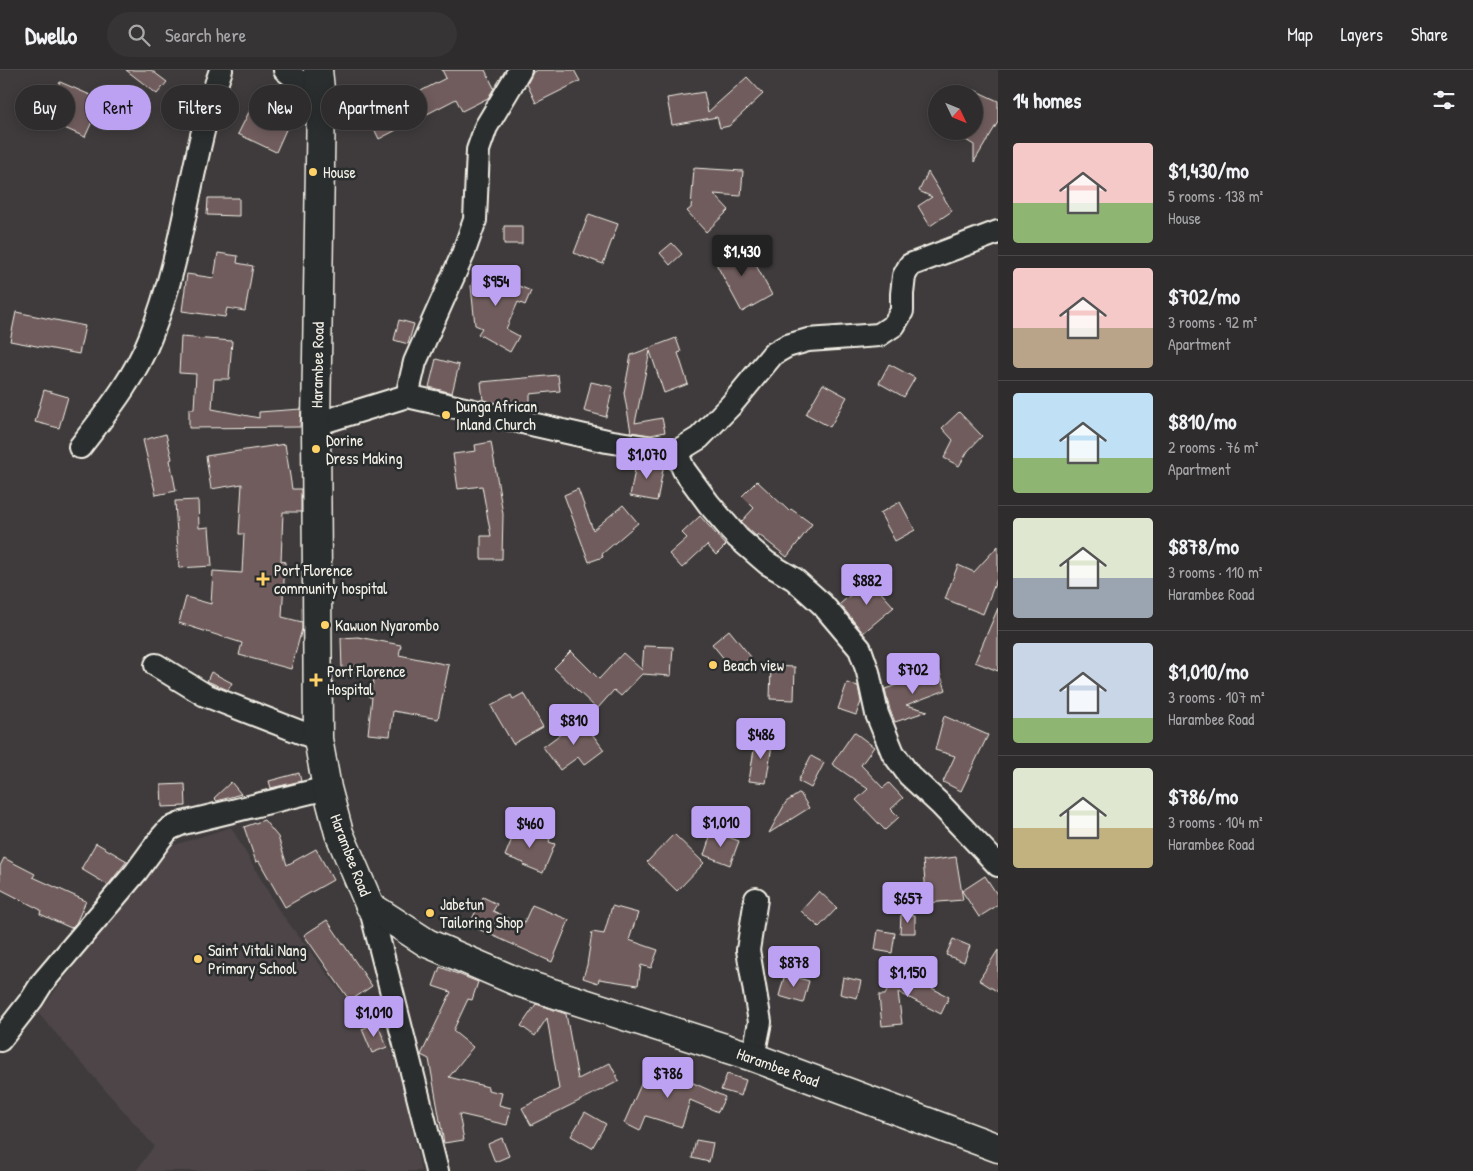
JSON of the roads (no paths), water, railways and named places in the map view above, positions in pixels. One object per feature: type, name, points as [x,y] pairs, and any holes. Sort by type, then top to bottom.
[{"type":"main road","name":"Harambee Road","points":[[318,70],[321,99],[316,424],[318,740],[327,788],[339,833],[370,906],[427,943],[518,982],[753,1057],[998,1148]]},
{"type":"street","points":[[80,447],[124,388],[150,339],[171,275],[197,150],[211,97],[221,70]]},
{"type":"street","points":[[285,70],[321,99]]},
{"type":"street","points":[[406,396],[415,362],[463,254],[475,220],[478,150],[486,128],[520,70]]},
{"type":"street","points":[[316,424],[406,396],[607,441],[676,452],[698,438],[725,412],[773,354],[787,346],[808,340],[879,335],[894,325],[902,311],[904,276],[910,265],[998,232]]},
{"type":"street","points":[[676,452],[684,470],[709,504],[738,538],[767,563],[794,579],[822,604],[860,648],[868,672],[877,714],[893,753],[909,775],[942,805],[998,866]]},
{"type":"street","points":[[156,665],[205,695],[318,740]]},
{"type":"street","points":[[0,1040],[42,983],[169,830],[183,823],[327,788]]},
{"type":"street","points":[[753,1057],[760,1022],[748,950],[756,899]]},
{"type":"street","points":[[370,906],[437,1171]]},
{"type":"place","name":"House","points":[[313,172]]},
{"type":"place","name":"Dunga African Inland Church","points":[[446,415]]},
{"type":"place","name":"Dorine Dress Making","points":[[316,449]]},
{"type":"place","name":"Port Florence community hospital","points":[[263,579]]},
{"type":"place","name":"Kawuon Nyarombo","points":[[325,625]]},
{"type":"place","name":"Beach view","points":[[713,665]]},
{"type":"place","name":"Port Florence Hospital","points":[[316,680]]},
{"type":"place","name":"Jabetun Tailoring Shop","points":[[430,913]]},
{"type":"place","name":"Saint Vitali Nang Primary School","points":[[198,959]]}]
